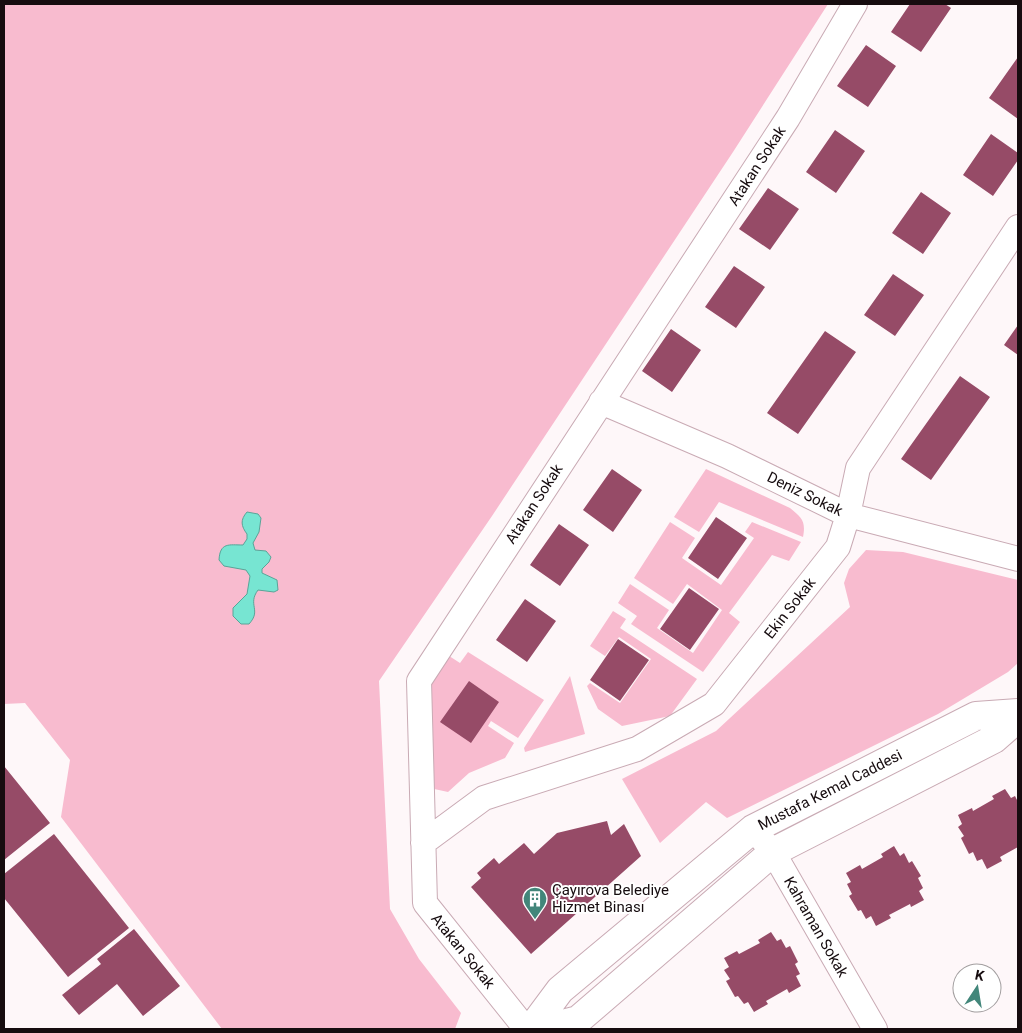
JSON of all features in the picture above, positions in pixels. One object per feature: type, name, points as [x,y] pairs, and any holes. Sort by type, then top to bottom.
[{"type":"street","name":"Atakan Sokak","points":[[526,1029],[425,903],[419,680],[788,118],[855,4]]},
{"type":"street","name":"Ekin Sokak","points":[[423,844],[484,798],[637,749],[714,704],[838,547],[848,515],[858,468],[1018,227]]},
{"type":"street","name":"Deniz Sokak","points":[[601,402],[727,456],[848,515],[1018,559]]},
{"type":"street","name":"Mustafa Kemal Caddesi","points":[[531,1029],[560,990],[753,829],[976,716],[1018,713]]},
{"type":"street","name":"Mustafa Kemal Caddesi","points":[[543,1029],[578,1020],[773,852],[994,739],[1018,718]]},
{"type":"street","name":"Kahraman Sokak","points":[[753,829],[773,852],[875,1029]]},
{"type":"shaded area","points":[[4,4],[828,4],[733,152],[492,516],[379,681],[390,909],[419,959],[461,1013],[455,1029],[222,1029],[61,817],[70,760],[25,703],[4,704]]},
{"type":"shaded area","points":[[706,469],[790,508],[802,520],[804,527],[803,537],[719,502],[699,532],[674,517]]},
{"type":"shaded area","points":[[247,512],[258,514],[261,518],[259,532],[253,543],[255,550],[266,551],[271,557],[262,569],[262,573],[277,580],[278,590],[274,592],[258,590],[254,600],[255,611],[253,619],[249,624],[241,624],[233,616],[233,608],[247,594],[250,576],[246,570],[224,566],[219,560],[223,547],[243,545],[247,539],[242,523]]},
{"type":"shaded area","points":[[670,522],[695,538],[682,558],[721,585],[754,538],[745,532],[752,522],[801,542],[789,561],[772,555],[729,613],[740,622],[703,672],[631,624],[637,616],[618,603],[630,584],[669,610],[657,628],[693,653],[722,610],[687,584],[673,604],[634,578]]},
{"type":"shaded area","points":[[866,550],[903,552],[1018,580],[1018,663],[1008,672],[938,714],[727,818],[706,802],[660,843],[622,779],[716,731],[850,607],[844,583],[849,569]]},
{"type":"shaded area","points":[[613,611],[626,619],[620,628],[697,679],[670,716],[622,726],[598,709],[587,686],[590,683],[620,703],[651,659],[619,637],[605,656],[590,646]]},
{"type":"shaded area","points":[[443,652],[460,663],[468,652],[544,700],[518,738],[491,721],[488,726],[514,743],[505,758],[469,773],[448,792],[425,787],[422,695]]},
{"type":"shaded area","points":[[570,676],[585,734],[525,752],[524,748]]},
{"type":"building","points":[[910,4],[945,4],[951,8],[921,52],[891,32]]},
{"type":"building","points":[[866,45],[896,66],[868,107],[837,86]]},
{"type":"building","points":[[1018,57],[1018,119],[989,98]]},
{"type":"building","points":[[835,130],[865,151],[836,193],[806,172]]},
{"type":"building","points":[[991,134],[1018,153],[1018,160],[993,196],[963,175]]},
{"type":"building","points":[[768,188],[799,209],[770,250],[739,229]]},
{"type":"building","points":[[921,192],[951,213],[923,254],[892,233]]},
{"type":"building","points":[[734,266],[765,287],[736,328],[705,307]]},
{"type":"building","points":[[893,274],[924,295],[895,336],[864,315]]},
{"type":"building","points":[[1018,325],[1018,355],[1004,345]]},
{"type":"building","points":[[671,329],[701,350],[672,392],[642,371]]},
{"type":"building","points":[[825,331],[856,352],[798,434],[767,413]]},
{"type":"building","points":[[960,376],[990,397],[931,480],[901,459]]},
{"type":"building","points":[[612,469],[642,490],[613,532],[583,510]]},
{"type":"building","points":[[716,517],[747,538],[718,579],[688,558]]},
{"type":"building","points":[[559,524],[589,545],[560,586],[530,565]]},
{"type":"building","points":[[689,588],[719,609],[690,650],[660,629]]},
{"type":"building","points":[[525,599],[556,621],[527,662],[496,640]]},
{"type":"building","points":[[618,639],[649,660],[620,701],[590,680]]},
{"type":"building","points":[[469,681],[499,702],[471,743],[440,722]]},
{"type":"building","points":[[4,766],[50,823],[4,860]]},
{"type":"building","points":[[1005,789],[1011,798],[1015,796],[1018,802],[1018,847],[1000,857],[1002,861],[987,869],[982,859],[977,861],[973,852],[969,854],[961,838],[964,836],[958,827],[962,824],[958,815],[972,808],[973,811],[994,799],[992,796]]},
{"type":"building","name":"Çayırova Belediye Hizmet Binası","points":[[607,821],[611,835],[624,824],[641,856],[531,954],[471,887],[481,878],[477,873],[494,858],[499,864],[524,843],[534,854],[557,833]]},
{"type":"building","points":[[54,834],[129,928],[68,977],[4,898],[4,874]]},
{"type":"building","points":[[894,846],[900,856],[904,853],[909,863],[912,861],[921,876],[918,878],[923,888],[919,891],[924,900],[911,907],[910,904],[889,915],[891,918],[876,926],[871,916],[866,919],[861,910],[858,911],[849,896],[852,894],[847,884],[851,882],[846,873],[860,865],[862,869],[883,857],[881,854]]},
{"type":"building","points":[[134,929],[180,986],[143,1016],[117,984],[79,1015],[62,995],[101,964],[97,959]]},
{"type":"building","points":[[771,932],[777,941],[781,939],[786,948],[790,946],[798,962],[795,964],[800,974],[796,976],[801,986],[789,993],[787,989],[766,1001],[768,1004],[754,1012],[748,1002],[744,1004],[738,996],[735,997],[726,981],[730,979],[724,970],[729,967],[724,958],[737,951],[739,954],[760,943],[758,940]]},
{"type":"place","name":"Çayırova Belediye Hizmet Binası","points":[[535,920]]}]
